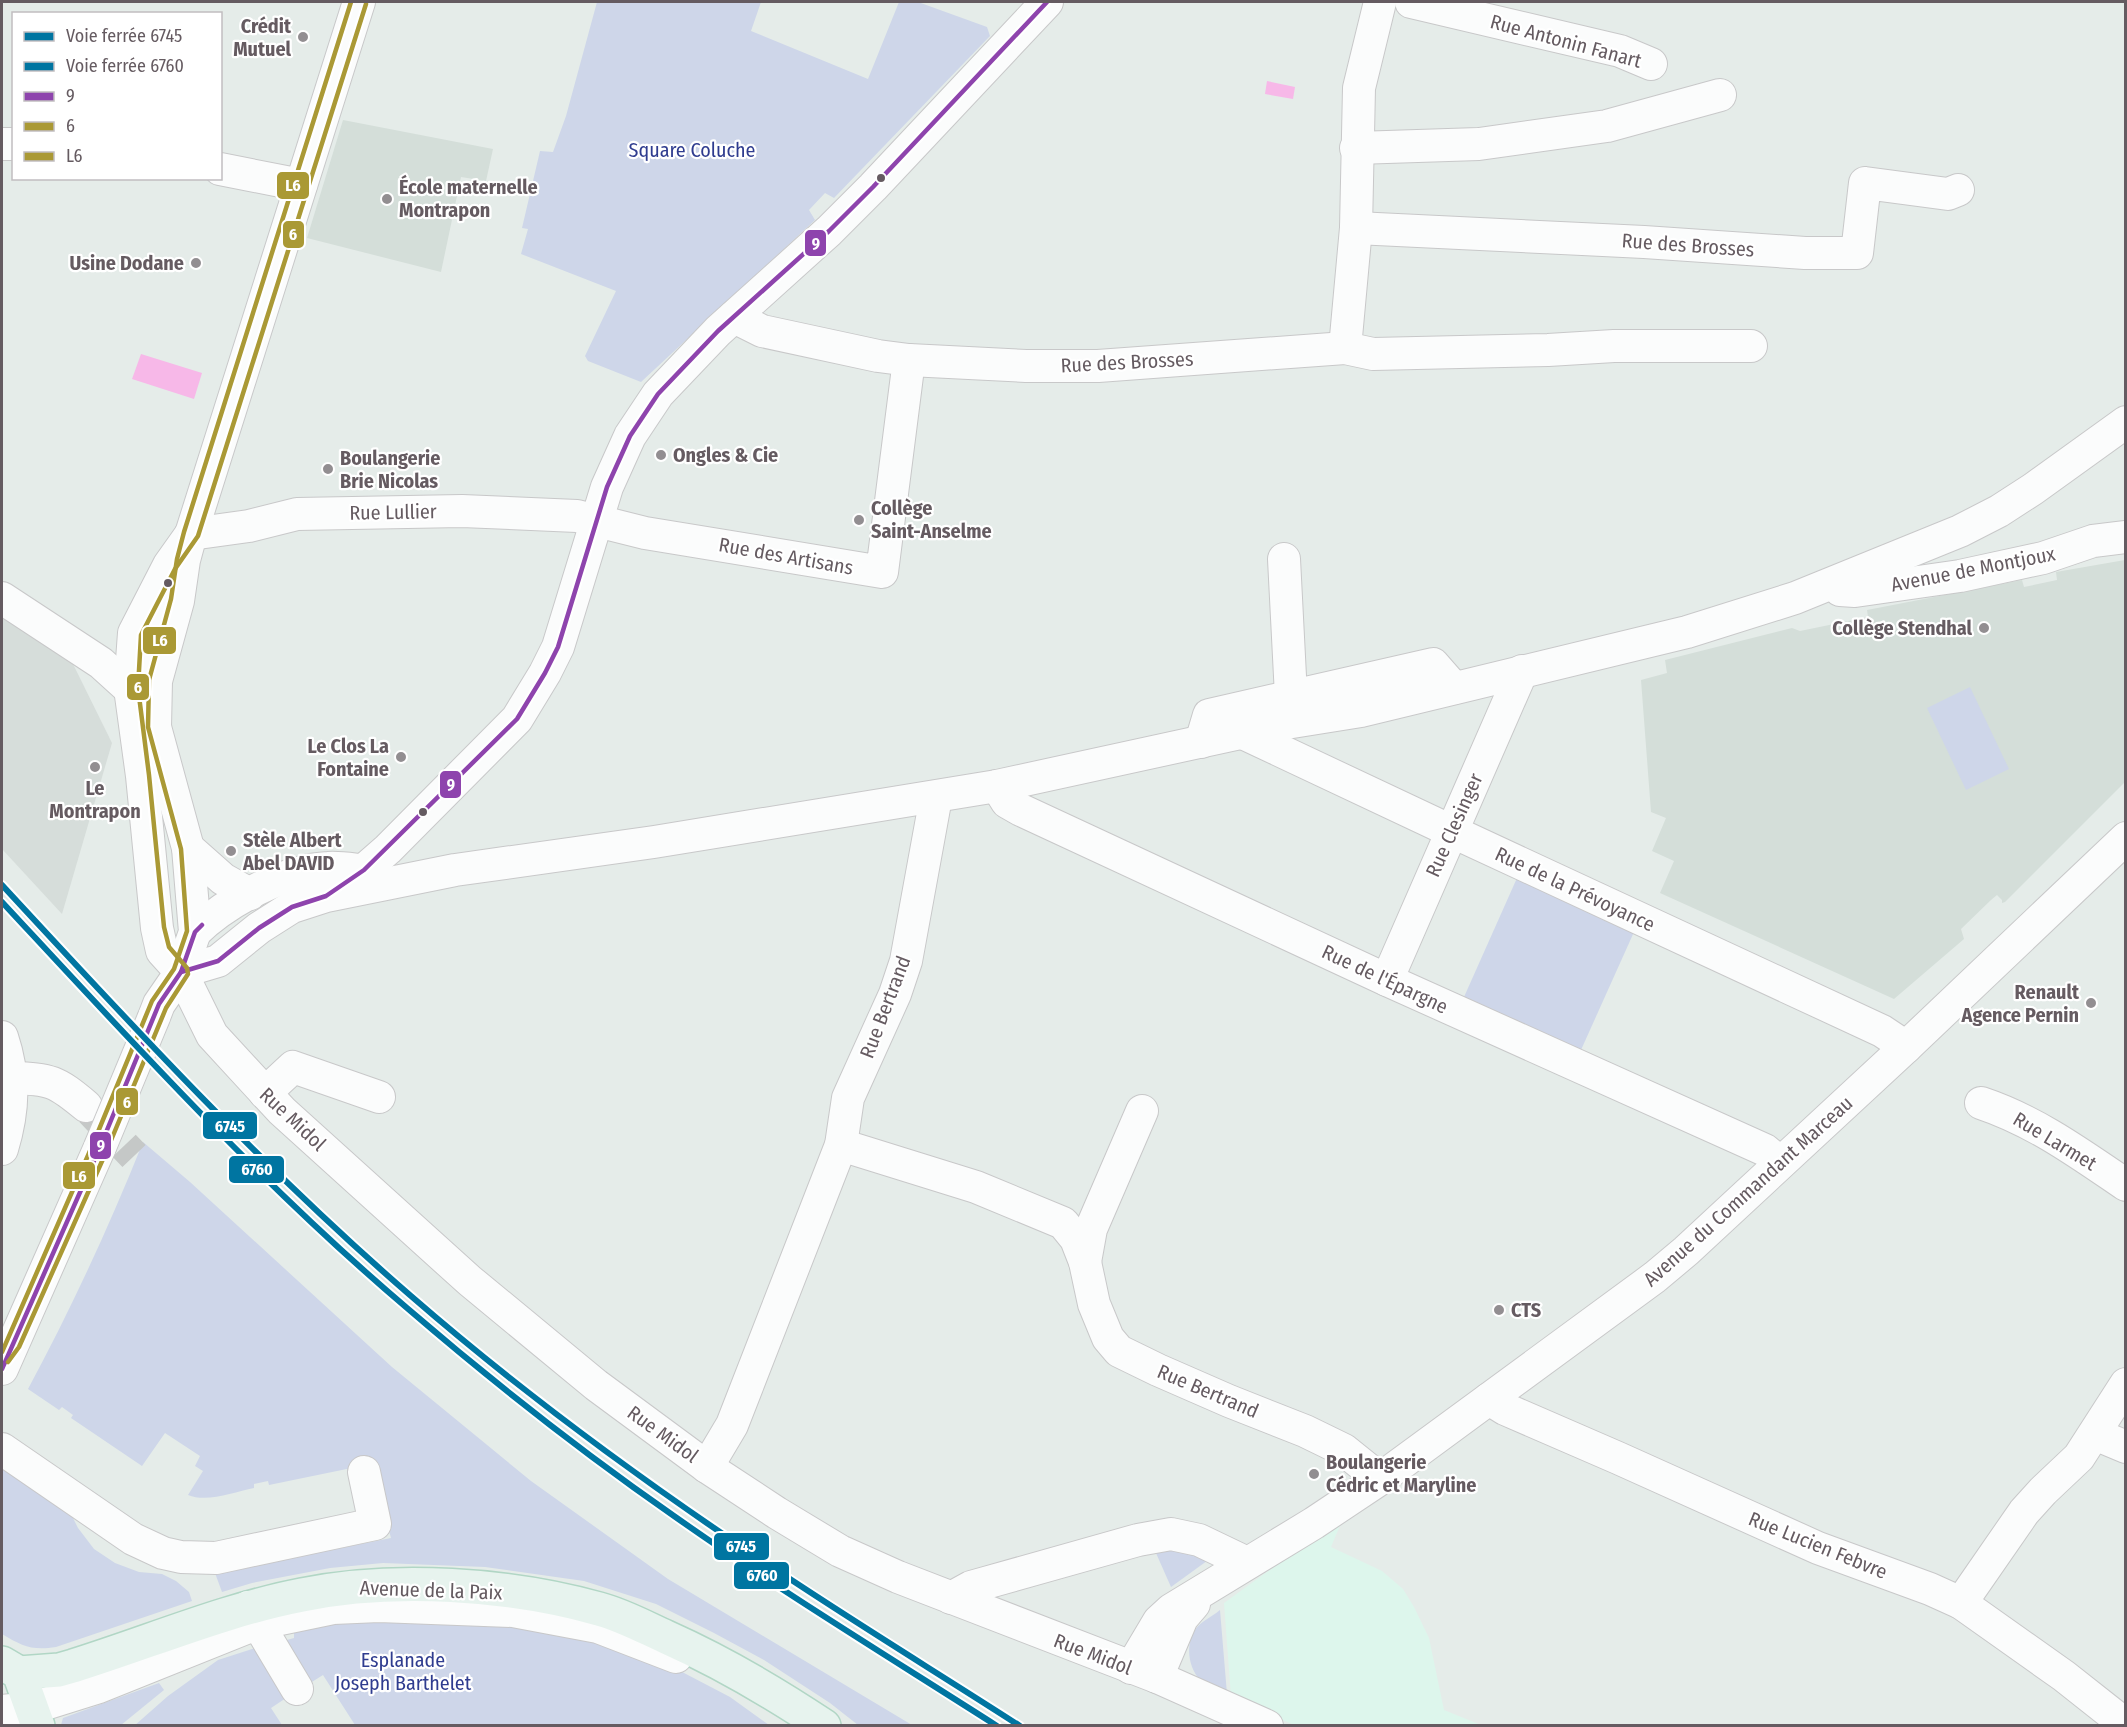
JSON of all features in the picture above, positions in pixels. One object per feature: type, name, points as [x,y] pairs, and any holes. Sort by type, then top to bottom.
[{"type":"main road","name":"Avenue de la Paix","points":[[10,1668],[59,1670],[252,1615],[303,1594],[348,1588],[401,1585],[466,1587],[541,1596],[600,1609],[656,1632],[741,1674],[824,1725]]},
{"type":"main road","points":[[10,1668],[24,1715]]},
{"type":"street","points":[[155,727],[156,681],[178,601],[188,547],[359,2]]},
{"type":"street","points":[[326,896],[364,870],[517,719],[530,700],[558,647],[607,487],[630,436],[658,394],[718,331],[829,231],[873,187],[1047,2]]},
{"type":"street","points":[[1345,348],[1356,228],[1359,88],[1380,2]]},
{"type":"street","name":"Rue Antonin Fanart","points":[[1411,2],[1620,51],[1651,64]]},
{"type":"street","points":[[1356,148],[1479,144],[1607,126],[1720,95]]},
{"type":"street","points":[[222,169],[301,185]]},
{"type":"street","name":"Rue des Brosses","points":[[1356,228],[1857,253],[1865,183],[1948,194],[1958,190]]},
{"type":"street","name":"Rue des Brosses","points":[[734,316],[762,331],[878,356],[909,360],[1026,366],[1098,366],[1345,348],[1373,354],[1548,351],[1614,346],[1751,346]]},
{"type":"street","name":"Rue des Artisans","points":[[597,520],[645,532],[882,572],[909,360]]},
{"type":"street","points":[[181,972],[218,961],[259,928],[292,907],[326,896],[437,873],[654,842],[997,786],[1286,723],[1361,711],[1687,632],[1818,589],[1960,531],[1999,511],[2033,489],[2126,422]]},
{"type":"street","name":"Rue Lullier","points":[[188,547],[249,526],[297,514],[462,511],[577,516],[597,520]]},
{"type":"street","name":"Avenue de Montjoux","points":[[1818,589],[1855,591],[1960,576],[2043,558],[2093,541],[2126,537]]},
{"type":"street","points":[[130,688],[145,631],[188,547]]},
{"type":"street","points":[[1284,559],[1291,696]]},
{"type":"street","points":[[2,598],[101,663],[144,702],[155,727],[188,849],[195,932],[181,972],[159,1005],[100,1147],[5,1357]]},
{"type":"street","points":[[1201,742],[1209,716],[1433,664],[1454,688]]},
{"type":"street","name":"Rue Clesinger","points":[[1387,980],[1522,671]]},
{"type":"street","name":"Rue Midol","points":[[130,688],[162,951],[181,972],[212,1035],[265,1093],[470,1281],[596,1385],[707,1467],[840,1551],[1267,1725]]},
{"type":"street","name":"Rue de la Prévoyance","points":[[1243,732],[1882,1031],[1906,1047]]},
{"type":"street","name":"Rue de l'Épargne","points":[[997,786],[1007,802],[1021,810],[1387,980],[1765,1150],[1780,1163]]},
{"type":"street","name":"Rue Bertrand","points":[[707,1467],[732,1425],[841,1145],[848,1098],[895,994],[906,961],[936,797]]},
{"type":"street","points":[[412,823],[420,849],[437,873]]},
{"type":"street","name":"Avenue du Commandant Marceau","points":[[1144,1673],[1159,1621],[1214,1583],[1314,1523],[1372,1472],[1489,1400],[1655,1277],[1906,1047],[2126,838]]},
{"type":"street","points":[[188,849],[223,879],[250,894]]},
{"type":"street","points":[[195,932],[224,908],[292,874],[327,868],[437,873]]},
{"type":"street","points":[[2,1037],[12,1078],[10,1110],[2,1149]]},
{"type":"street","points":[[265,1093],[293,1067],[379,1097]]},
{"type":"street","points":[[12,1078],[43,1079],[76,1089]]},
{"type":"street","name":"Rue Larmet","points":[[1981,1103],[2009,1112],[2042,1129],[2126,1185]]},
{"type":"street","name":"Rue Bertrand","points":[[1085,1262],[1091,1229],[1142,1112]]},
{"type":"street","name":"Rue Bertrand","points":[[841,1145],[976,1187],[1063,1223],[1076,1239],[1085,1262],[1094,1304],[1108,1338],[1119,1351],[1229,1401],[1305,1431],[1344,1450],[1372,1472]]},
{"type":"street","points":[[1961,1603],[2011,1530],[2043,1491],[2079,1457],[2126,1384]]},
{"type":"street","name":"Rue Lucien Febvre","points":[[1489,1400],[1504,1409],[1818,1548],[1930,1589],[1961,1603],[2064,1676],[2126,1725]]},
{"type":"street","points":[[2095,1434],[2126,1447]]},
{"type":"street","points":[[2,1449],[133,1539],[163,1553],[181,1557],[216,1558],[375,1524],[364,1472]]},
{"type":"street","points":[[951,1598],[971,1587],[1138,1540],[1171,1534],[1199,1540],[1247,1563]]},
{"type":"street","points":[[24,1715],[99,1687],[252,1615],[379,1606],[513,1611],[598,1627],[673,1655],[737,1686],[793,1725]]},
{"type":"street","points":[[252,1615],[297,1689]]},
{"type":"shaded area","points":[[1267,81],[1295,87],[1293,99],[1265,94]]},
{"type":"shaded area","name":"École maternelle Montrapon","points":[[343,120],[493,149],[486,181],[461,177],[441,272],[307,238]]},
{"type":"shaded area","points":[[141,354],[202,373],[194,399],[132,379]]},
{"type":"shaded area","points":[[2125,560],[2125,782],[2005,902],[2002,903],[1997,895],[1991,900],[1961,929],[1964,939],[1894,999],[1660,893],[1674,861],[1652,851],[1666,818],[1651,812],[1641,680],[1667,673],[1665,660],[1792,628],[1800,631],[1868,617],[1867,610],[2022,580],[2024,587],[2057,580],[2056,572]]},
{"type":"shaded area","points":[[2,615],[72,662],[112,743],[62,914],[2,849]]},
{"type":"shaded area","points":[[1344,1516],[1331,1547],[1382,1571],[1403,1589],[1429,1638],[1444,1710],[1481,1725],[1294,1725],[1231,1697],[1224,1603]]},
{"type":"green space","name":"Square Coluche","points":[[597,2],[761,2],[751,31],[868,79],[899,2],[918,2],[987,27],[990,36],[834,198],[825,193],[809,210],[815,220],[641,382],[588,361],[585,356],[616,291],[521,254],[528,229],[522,228],[540,151],[553,152],[566,116]]},
{"type":"green space","points":[[1970,687],[2009,769],[1966,790],[1927,708]]},
{"type":"green space","points":[[1517,878],[1634,932],[1581,1050],[1464,997]]},
{"type":"green space","points":[[143,1142],[190,1182],[392,1367],[531,1481],[668,1579],[912,1725],[858,1725],[830,1703],[764,1660],[714,1633],[656,1604],[584,1581],[485,1567],[383,1563],[330,1568],[252,1583],[222,1592],[215,1573],[391,1538],[371,1464],[269,1485],[268,1481],[254,1484],[254,1488],[221,1496],[195,1497],[188,1495],[203,1471],[195,1466],[200,1456],[165,1433],[142,1466],[71,1418],[73,1415],[62,1407],[59,1410],[28,1389],[89,1267]]},
{"type":"green space","points":[[2,1458],[66,1504],[78,1528],[94,1549],[115,1563],[139,1572],[162,1574],[176,1581],[189,1592],[192,1601],[56,1647],[28,1646],[2,1634]]},
{"type":"green space","points":[[1152,1544],[1211,1558],[1171,1587]]},
{"type":"green space","points":[[1220,1610],[1227,1694],[1200,1680],[1192,1667],[1189,1652],[1195,1630]]},
{"type":"green space","name":"Esplanade Joseph Barthelet","points":[[336,1618],[545,1626],[663,1662],[730,1697],[769,1725],[355,1725],[323,1675],[307,1685],[280,1642],[294,1638],[294,1626]]},
{"type":"green space","points":[[258,1647],[289,1696],[271,1708],[282,1725],[134,1726],[168,1696],[218,1660]]},
{"type":"green space","points":[[159,1683],[164,1690],[121,1725],[61,1725],[63,1718]]},
{"type":"tunnel","points":[[91,1111],[134,1156]]},
{"type":"rail line","name":"6745","points":[[2,885],[150,1044],[252,1148],[357,1248],[451,1331],[577,1430],[707,1523],[1020,1726]]},
{"type":"rail line","name":"6760","points":[[2,902],[198,1111],[249,1162],[353,1261],[472,1363],[538,1416],[640,1492],[834,1623],[997,1726]]},
{"type":"transit line","name":"L6","points":[[2,1352],[93,1144],[152,1001],[174,969],[187,931],[181,849],[148,727],[149,680],[171,599],[184,532],[351,2]]},
{"type":"transit line","name":"9","points":[[181,972],[218,961],[259,928],[292,907],[326,896],[364,870],[517,719],[558,647],[607,487],[630,436],[658,394],[718,331],[829,231],[873,187],[1047,2]]},
{"type":"transit line","name":"6","points":[[8,1362],[19,1347],[107,1150],[166,1008],[188,974],[187,968],[169,947],[164,927],[138,688],[141,635],[175,569],[198,536],[366,4]]},
{"type":"transit line","name":"9","points":[[2,1369],[100,1147],[159,1004],[181,972],[195,932],[202,925]]},
{"type":"place","name":"Crédit Mutuel","points":[[303,37]]},
{"type":"place","name":"École maternelle Montrapon","points":[[387,199]]},
{"type":"place","name":"Usine Dodane","points":[[196,263]]},
{"type":"place","name":"Ongles & Cie","points":[[661,455]]},
{"type":"place","name":"Boulangerie Brie Nicolas","points":[[328,469]]},
{"type":"place","name":"Collège Saint-Anselme","points":[[859,520]]},
{"type":"place","name":"Collège Stendhal","points":[[1984,628]]},
{"type":"place","name":"Le Clos La Fontaine","points":[[401,757]]},
{"type":"place","name":"Le Montrapon","points":[[95,767]]},
{"type":"place","name":"Stèle Albert Abel DAVID","points":[[231,851]]},
{"type":"place","name":"Renault Agence Pernin","points":[[2091,1003]]},
{"type":"place","name":"CTS","points":[[1499,1310]]},
{"type":"place","name":"Boulangerie Cédric et Maryline","points":[[1314,1474]]}]
